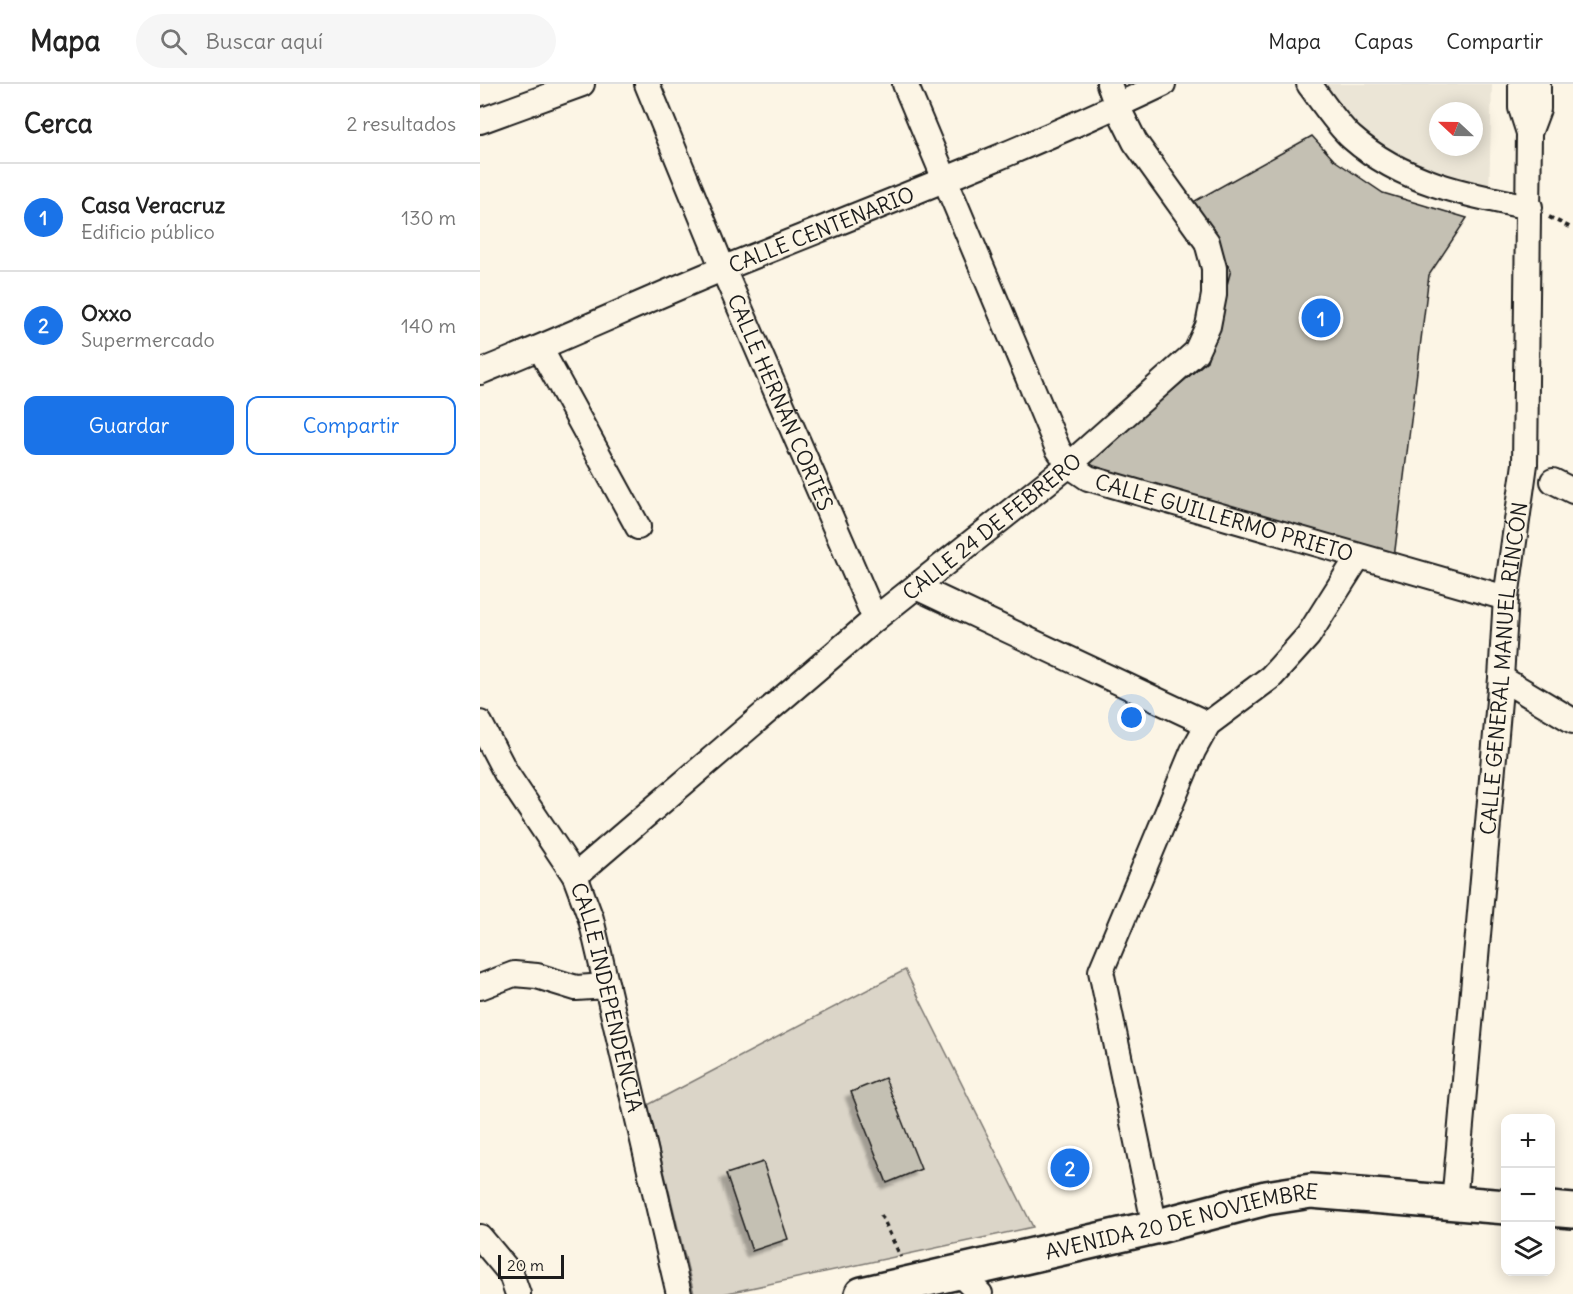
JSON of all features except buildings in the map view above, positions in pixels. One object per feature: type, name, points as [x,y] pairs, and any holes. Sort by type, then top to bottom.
[{"type":"main road","name":"AVENIDA 20 DE NOVIEMBRE","points":[[862,1294],[913,1282],[969,1283],[1155,1227],[1266,1198],[1311,1191],[1501,1206]]},
{"type":"main road","points":[[1555,1209],[1573,1211]]},
{"type":"street","points":[[480,121],[582,84]]},
{"type":"street","name":"CALLE HERNÁN CORTÉS","points":[[647,84],[723,269],[875,619]]},
{"type":"street","name":"CALLE GUILLERMO PRIETO","points":[[905,84],[1058,449],[1069,465],[1088,478],[1506,598]]},
{"type":"street","name":"CALLE CENTENARIO","points":[[480,372],[723,269],[945,179],[1113,95],[1163,84]]},
{"type":"street","points":[[1309,84],[1351,137],[1390,165],[1429,184],[1471,196],[1530,207]]},
{"type":"street","name":"CALLE GENERAL MANUEL RINCÓN","points":[[1454,1203],[1501,678],[1506,598],[1525,464],[1530,207],[1529,134],[1521,108],[1521,84]]},
{"type":"street","name":"CALLE GENERAL MANUEL RINCÓN","points":[[1529,134],[1538,109],[1538,84]]},
{"type":"street","name":"CALLE 24 DE FEBRERO","points":[[575,876],[875,619],[1069,465],[1196,352],[1208,326],[1214,296],[1214,268],[1206,242],[1135,142],[1113,95]]},
{"type":"street","points":[[540,348],[638,527]]},
{"type":"street","points":[[1155,1227],[1101,971],[1192,751],[1208,724],[1271,677],[1308,636],[1358,556]]},
{"type":"street","points":[[916,587],[1208,724]]},
{"type":"street","points":[[1501,678],[1573,721]]},
{"type":"street","name":"CALLE INDEPENDENCIA","points":[[480,723],[506,773],[575,876],[591,919],[679,1294]]},
{"type":"street","points":[[480,987],[514,974],[537,976],[576,988],[607,986]]},
{"type":"street","points":[[480,1237],[512,1274],[518,1294]]},
{"type":"path","points":[[881,1215],[913,1282]]},
{"type":"shaded area","points":[[1304,84],[1492,84],[1489,195],[1413,170],[1342,130]]},
{"type":"shaded area","points":[[905,970],[1033,1227],[723,1294],[694,1294],[648,1105]]},
{"type":"place","name":"Casa Veracruz","points":[[1321,318]]},
{"type":"place","name":"Oxxo","points":[[1070,1168]]}]
